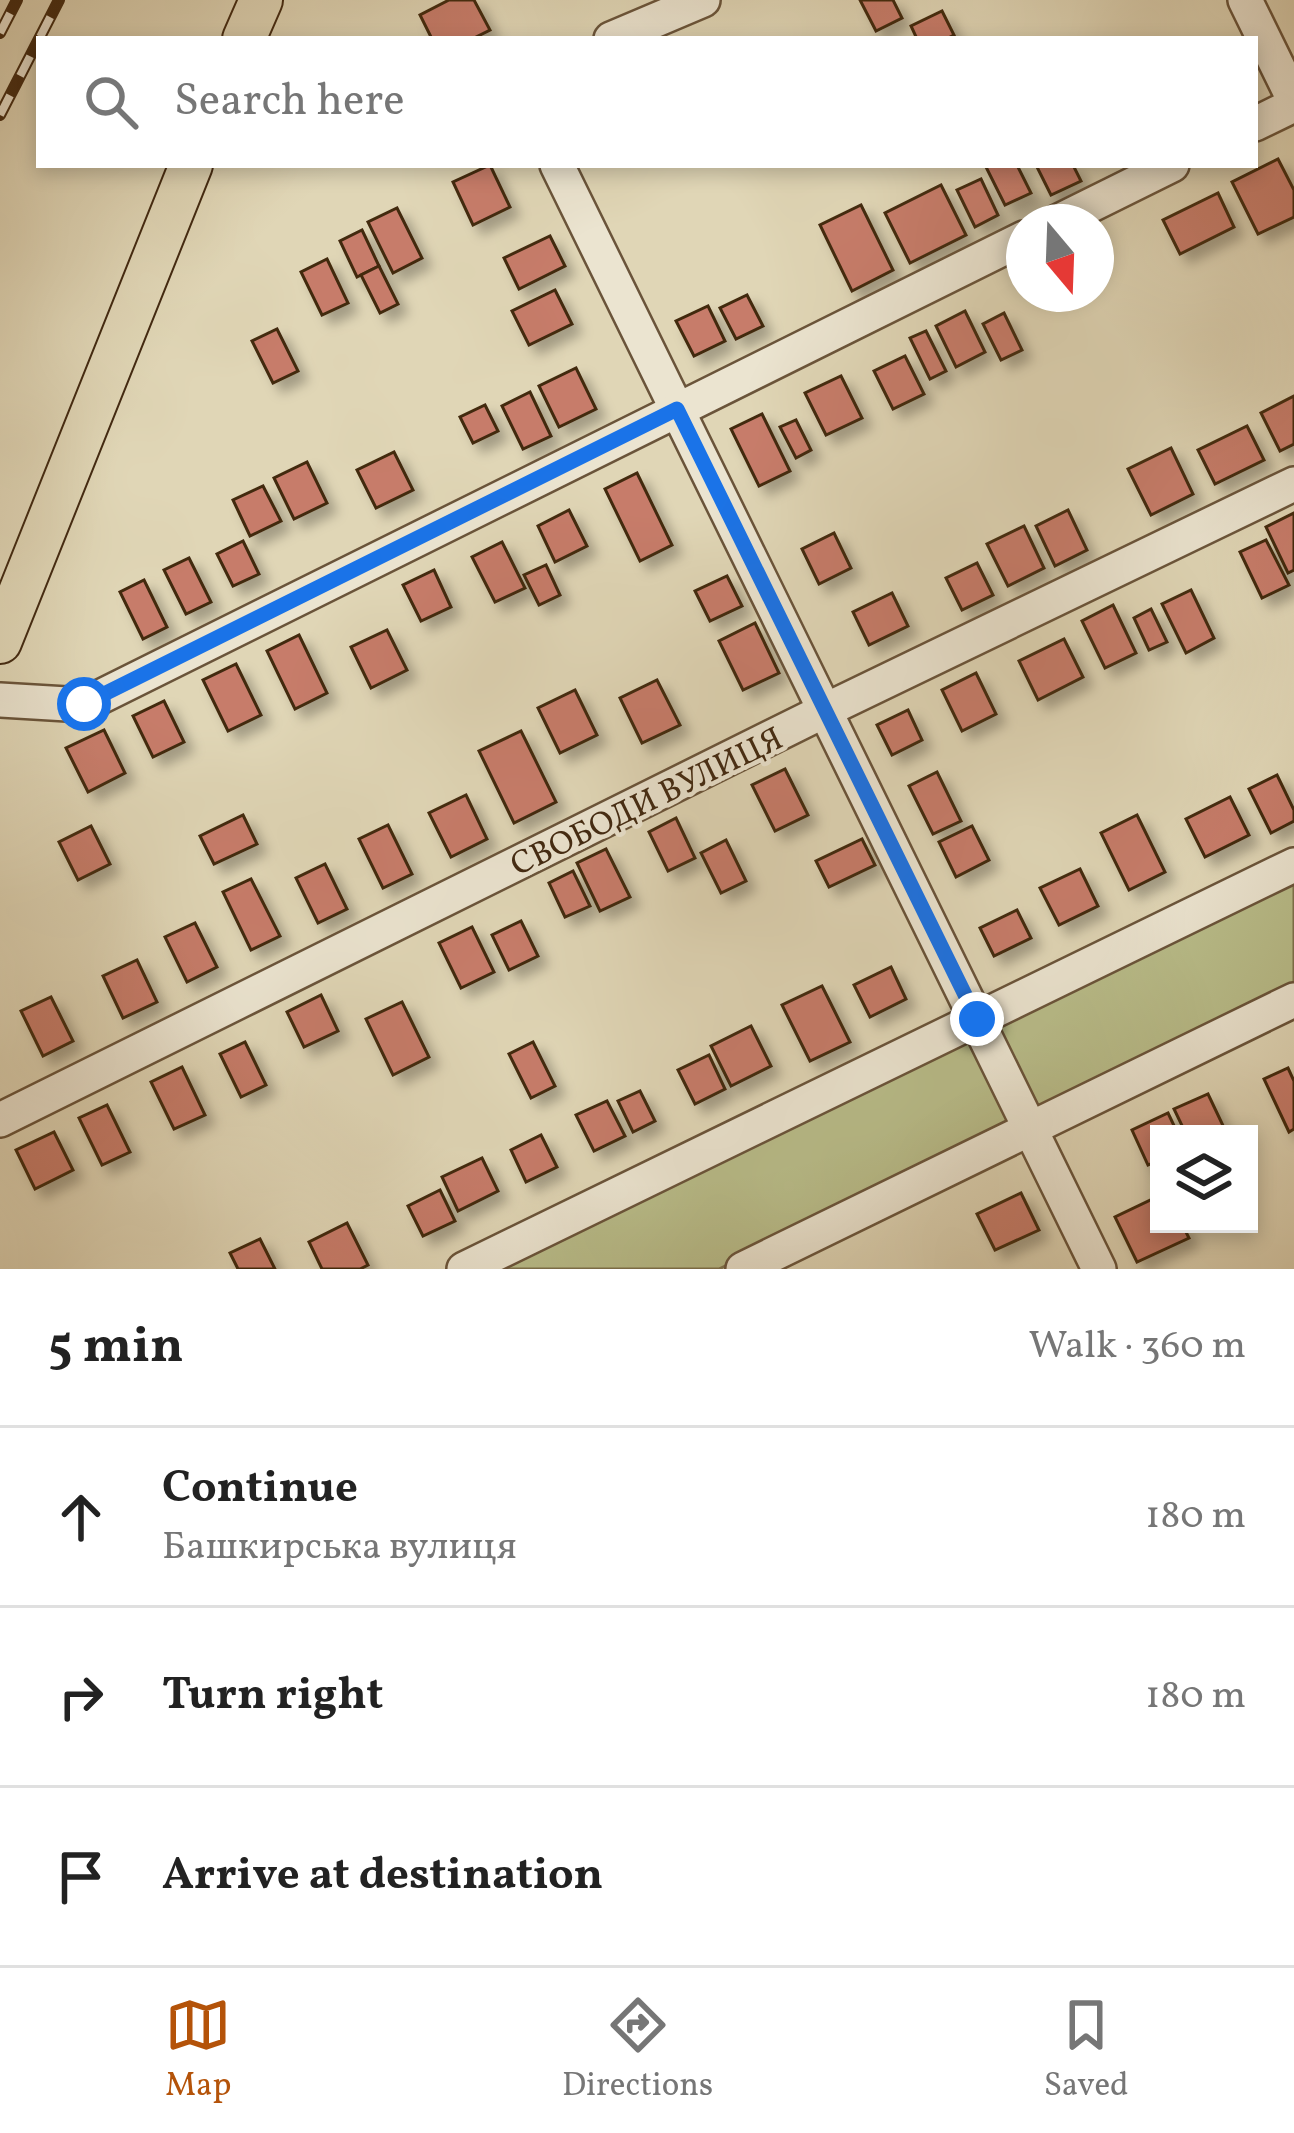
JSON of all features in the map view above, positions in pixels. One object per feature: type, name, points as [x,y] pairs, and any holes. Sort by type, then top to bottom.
[{"type":"main road","points":[[245,36],[261,0]]},
{"type":"main road","points":[[0,642],[190,168]]},
{"type":"street","points":[[618,36],[703,0]]},
{"type":"street","points":[[1245,0],[1294,102],[1258,122]]},
{"type":"street","points":[[558,168],[1100,1269]]},
{"type":"street","points":[[1093,204],[1166,168]]},
{"type":"street","points":[[0,700],[84,704],[1006,247]]},
{"type":"street","name":"СВОБОДИ ВУЛИЦЯ","points":[[0,1120],[1294,484]]},
{"type":"street","points":[[464,1269],[1294,865]]},
{"type":"street","points":[[743,1269],[1294,1000]]},
{"type":"green space","points":[[1294,882],[1294,989],[719,1269],[496,1269]]},
{"type":"building","points":[[449,0],[474,0],[490,30],[478,36],[430,36],[420,15]]},
{"type":"building","points":[[860,0],[893,0],[902,18],[876,31]]},
{"type":"building","points":[[942,11],[954,35],[916,36],[911,26]]},
{"type":"building","points":[[1278,159],[1294,190],[1294,217],[1258,234],[1232,182]]},
{"type":"building","points":[[491,168],[510,207],[473,225],[453,182]]},
{"type":"building","points":[[986,168],[1018,168],[1031,193],[1006,205]]},
{"type":"building","points":[[1038,168],[1074,168],[1081,181],[1051,195]]},
{"type":"building","points":[[981,179],[998,215],[975,227],[957,190]]},
{"type":"building","points":[[941,185],[966,235],[910,263],[885,213]]},
{"type":"building","points":[[1218,193],[1234,227],[1180,254],[1163,220]]},
{"type":"building","points":[[861,205],[893,270],[852,291],[820,225]]},
{"type":"building","points":[[397,208],[422,258],[393,273],[368,222]]},
{"type":"building","points":[[362,230],[379,266],[357,277],[340,241]]},
{"type":"building","points":[[550,236],[565,266],[519,289],[504,258]]},
{"type":"building","points":[[327,259],[348,303],[322,315],[301,272]]},
{"type":"building","points":[[379,266],[398,304],[380,313],[361,275]]},
{"type":"building","points":[[555,290],[572,324],[529,345],[512,311]]},
{"type":"building","points":[[747,295],[763,326],[736,339],[720,308]]},
{"type":"building","points":[[708,306],[725,341],[694,356],[676,321]]},
{"type":"building","points":[[965,311],[985,352],[956,367],[936,326]]},
{"type":"building","points":[[1004,313],[1022,350],[1001,360],[983,324]]},
{"type":"building","points":[[277,329],[298,371],[273,383],[252,341]]},
{"type":"building","points":[[926,331],[946,371],[930,379],[910,338]]},
{"type":"building","points":[[905,356],[924,394],[893,409],[874,371]]},
{"type":"building","points":[[576,368],[596,409],[559,427],[539,386]]},
{"type":"building","points":[[841,376],[862,418],[826,435],[805,393]]},
{"type":"building","points":[[530,392],[551,436],[523,449],[502,406]]},
{"type":"building","points":[[1294,396],[1294,444],[1280,451],[1261,413]]},
{"type":"building","points":[[485,405],[498,431],[473,443],[460,417]]},
{"type":"building","points":[[762,414],[790,471],[759,486],[731,429]]},
{"type":"building","points":[[796,420],[811,450],[796,458],[780,427]]},
{"type":"building","points":[[1247,426],[1264,460],[1215,484],[1198,450]]},
{"type":"building","points":[[1171,448],[1193,494],[1151,515],[1128,469]]},
{"type":"building","points":[[394,452],[413,490],[376,508],[357,470]]},
{"type":"building","points":[[307,462],[327,503],[294,519],[274,478]]},
{"type":"building","points":[[637,473],[672,545],[640,561],[605,489]]},
{"type":"building","points":[[263,486],[281,521],[250,536],[233,500]]},
{"type":"building","points":[[569,510],[587,546],[555,562],[538,526]]},
{"type":"building","points":[[1068,510],[1087,550],[1055,566],[1036,526]]},
{"type":"building","points":[[1294,513],[1294,570],[1288,573],[1266,527]]},
{"type":"building","points":[[1024,526],[1044,568],[1008,586],[987,544]]},
{"type":"building","points":[[834,533],[851,568],[819,584],[802,549]]},
{"type":"building","points":[[1266,540],[1289,585],[1262,598],[1240,552]]},
{"type":"building","points":[[243,541],[259,574],[233,586],[217,554]]},
{"type":"building","points":[[502,542],[525,588],[495,602],[472,557]]},
{"type":"building","points":[[189,558],[211,602],[186,614],[164,570]]},
{"type":"building","points":[[977,563],[993,595],[962,610],[946,578]]},
{"type":"building","points":[[546,565],[560,595],[539,605],[524,575]]},
{"type":"building","points":[[434,570],[451,607],[421,621],[403,585]]},
{"type":"building","points":[[727,576],[742,606],[710,621],[695,591]]},
{"type":"building","points":[[144,580],[167,627],[143,639],[120,592]]},
{"type":"building","points":[[1191,590],[1214,638],[1186,653],[1162,604]]},
{"type":"building","points":[[892,593],[908,626],[869,645],[853,612]]},
{"type":"building","points":[[1113,605],[1136,653],[1105,668],[1082,621]]},
{"type":"building","points":[[1151,609],[1167,642],[1149,650],[1134,618]]},
{"type":"building","points":[[755,623],[779,673],[743,690],[719,641]]},
{"type":"building","points":[[387,630],[407,670],[371,688],[351,647]]},
{"type":"building","points":[[299,635],[327,693],[295,709],[267,651]]},
{"type":"building","points":[[1064,639],[1083,677],[1038,700],[1019,661]]},
{"type":"building","points":[[236,664],[261,715],[228,731],[203,680]]},
{"type":"building","points":[[976,673],[996,714],[962,731],[942,690]]},
{"type":"building","points":[[657,680],[680,725],[642,743],[620,698]]},
{"type":"building","points":[[575,690],[597,735],[560,753],[538,708]]},
{"type":"building","points":[[164,701],[184,742],[153,757],[133,716]]},
{"type":"building","points":[[908,710],[922,740],[892,755],[877,725]]},
{"type":"building","points":[[104,730],[125,773],[88,792],[66,748]]},
{"type":"building","points":[[521,731],[556,802],[514,823],[479,751]]},
{"type":"building","points":[[785,769],[808,815],[775,831],[752,785]]},
{"type":"building","points":[[937,772],[961,821],[933,834],[909,786]]},
{"type":"building","points":[[1277,775],[1294,810],[1294,821],[1271,833],[1249,789]]},
{"type":"building","points":[[466,795],[487,839],[451,857],[429,813]]},
{"type":"building","points":[[1230,797],[1249,835],[1205,857],[1186,819]]},
{"type":"building","points":[[243,815],[257,844],[214,864],[200,836]]},
{"type":"building","points":[[1137,815],[1165,872],[1129,890],[1101,833]]},
{"type":"building","points":[[676,818],[695,858],[668,871],[649,832]]},
{"type":"building","points":[[388,825],[412,874],[383,888],[359,839]]},
{"type":"building","points":[[91,826],[110,864],[78,880],[59,842]]},
{"type":"building","points":[[972,826],[989,860],[956,877],[939,842]]},
{"type":"building","points":[[862,839],[875,865],[829,887],[816,861]]},
{"type":"building","points":[[726,840],[746,881],[721,893],[701,853]]},
{"type":"building","points":[[606,849],[630,897],[600,911],[577,863]]},
{"type":"building","points":[[325,864],[347,909],[318,923],[296,878]]},
{"type":"building","points":[[1080,869],[1098,906],[1059,925],[1040,888]]},
{"type":"building","points":[[573,871],[590,906],[565,917],[549,883]]},
{"type":"building","points":[[251,879],[280,936],[251,950],[223,892]]},
{"type":"building","points":[[1017,910],[1031,938],[994,956],[980,928]]},
{"type":"building","points":[[521,921],[538,956],[509,970],[492,935]]},
{"type":"building","points":[[195,923],[217,967],[187,982],[165,937]]},
{"type":"building","points":[[472,927],[494,972],[461,988],[439,943]]},
{"type":"building","points":[[137,960],[157,1002],[123,1018],[103,976]]},
{"type":"building","points":[[891,967],[906,999],[870,1017],[854,985]]},
{"type":"building","points":[[822,986],[850,1042],[810,1061],[782,1005]]},
{"type":"building","points":[[321,995],[338,1031],[304,1047],[287,1012]]},
{"type":"building","points":[[51,997],[73,1041],[43,1056],[21,1011]]},
{"type":"building","points":[[402,1002],[429,1057],[393,1075],[366,1019]]},
{"type":"building","points":[[751,1026],[771,1066],[731,1086],[711,1046]]},
{"type":"building","points":[[245,1042],[266,1085],[241,1097],[220,1054]]},
{"type":"building","points":[[533,1042],[555,1086],[531,1098],[509,1054]]},
{"type":"building","points":[[709,1055],[725,1089],[695,1104],[678,1070]]},
{"type":"building","points":[[182,1067],[205,1115],[174,1129],[151,1082]]},
{"type":"building","points":[[1288,1068],[1294,1081],[1294,1129],[1289,1132],[1264,1079]]},
{"type":"building","points":[[640,1091],[655,1121],[633,1132],[618,1101]]},
{"type":"building","points":[[1208,1094],[1223,1125],[1182,1125],[1174,1109]]},
{"type":"building","points":[[607,1101],[625,1136],[594,1151],[576,1115]]},
{"type":"building","points":[[107,1105],[130,1152],[102,1165],[79,1118]]},
{"type":"building","points":[[1168,1113],[1174,1125],[1150,1125],[1148,1165],[1132,1130]]},
{"type":"building","points":[[54,1132],[73,1170],[35,1189],[16,1150]]},
{"type":"building","points":[[541,1135],[557,1167],[526,1182],[511,1150]]},
{"type":"building","points":[[482,1158],[498,1191],[458,1211],[442,1177]]},
{"type":"building","points":[[440,1190],[455,1221],[423,1236],[408,1206]]},
{"type":"building","points":[[1021,1193],[1039,1230],[995,1250],[977,1214]]},
{"type":"building","points":[[1150,1200],[1150,1233],[1186,1233],[1189,1238],[1137,1262],[1115,1217]]},
{"type":"building","points":[[347,1223],[368,1265],[322,1269],[309,1242]]},
{"type":"building","points":[[260,1239],[275,1269],[238,1269],[230,1253]]},
{"type":"railway","points":[[0,33],[17,0]]},
{"type":"railway","points":[[41,36],[59,0]]},
{"type":"railway","points":[[0,115],[36,45]]},
{"type":"route","points":[[84,704],[677,409],[977,1019]]}]
